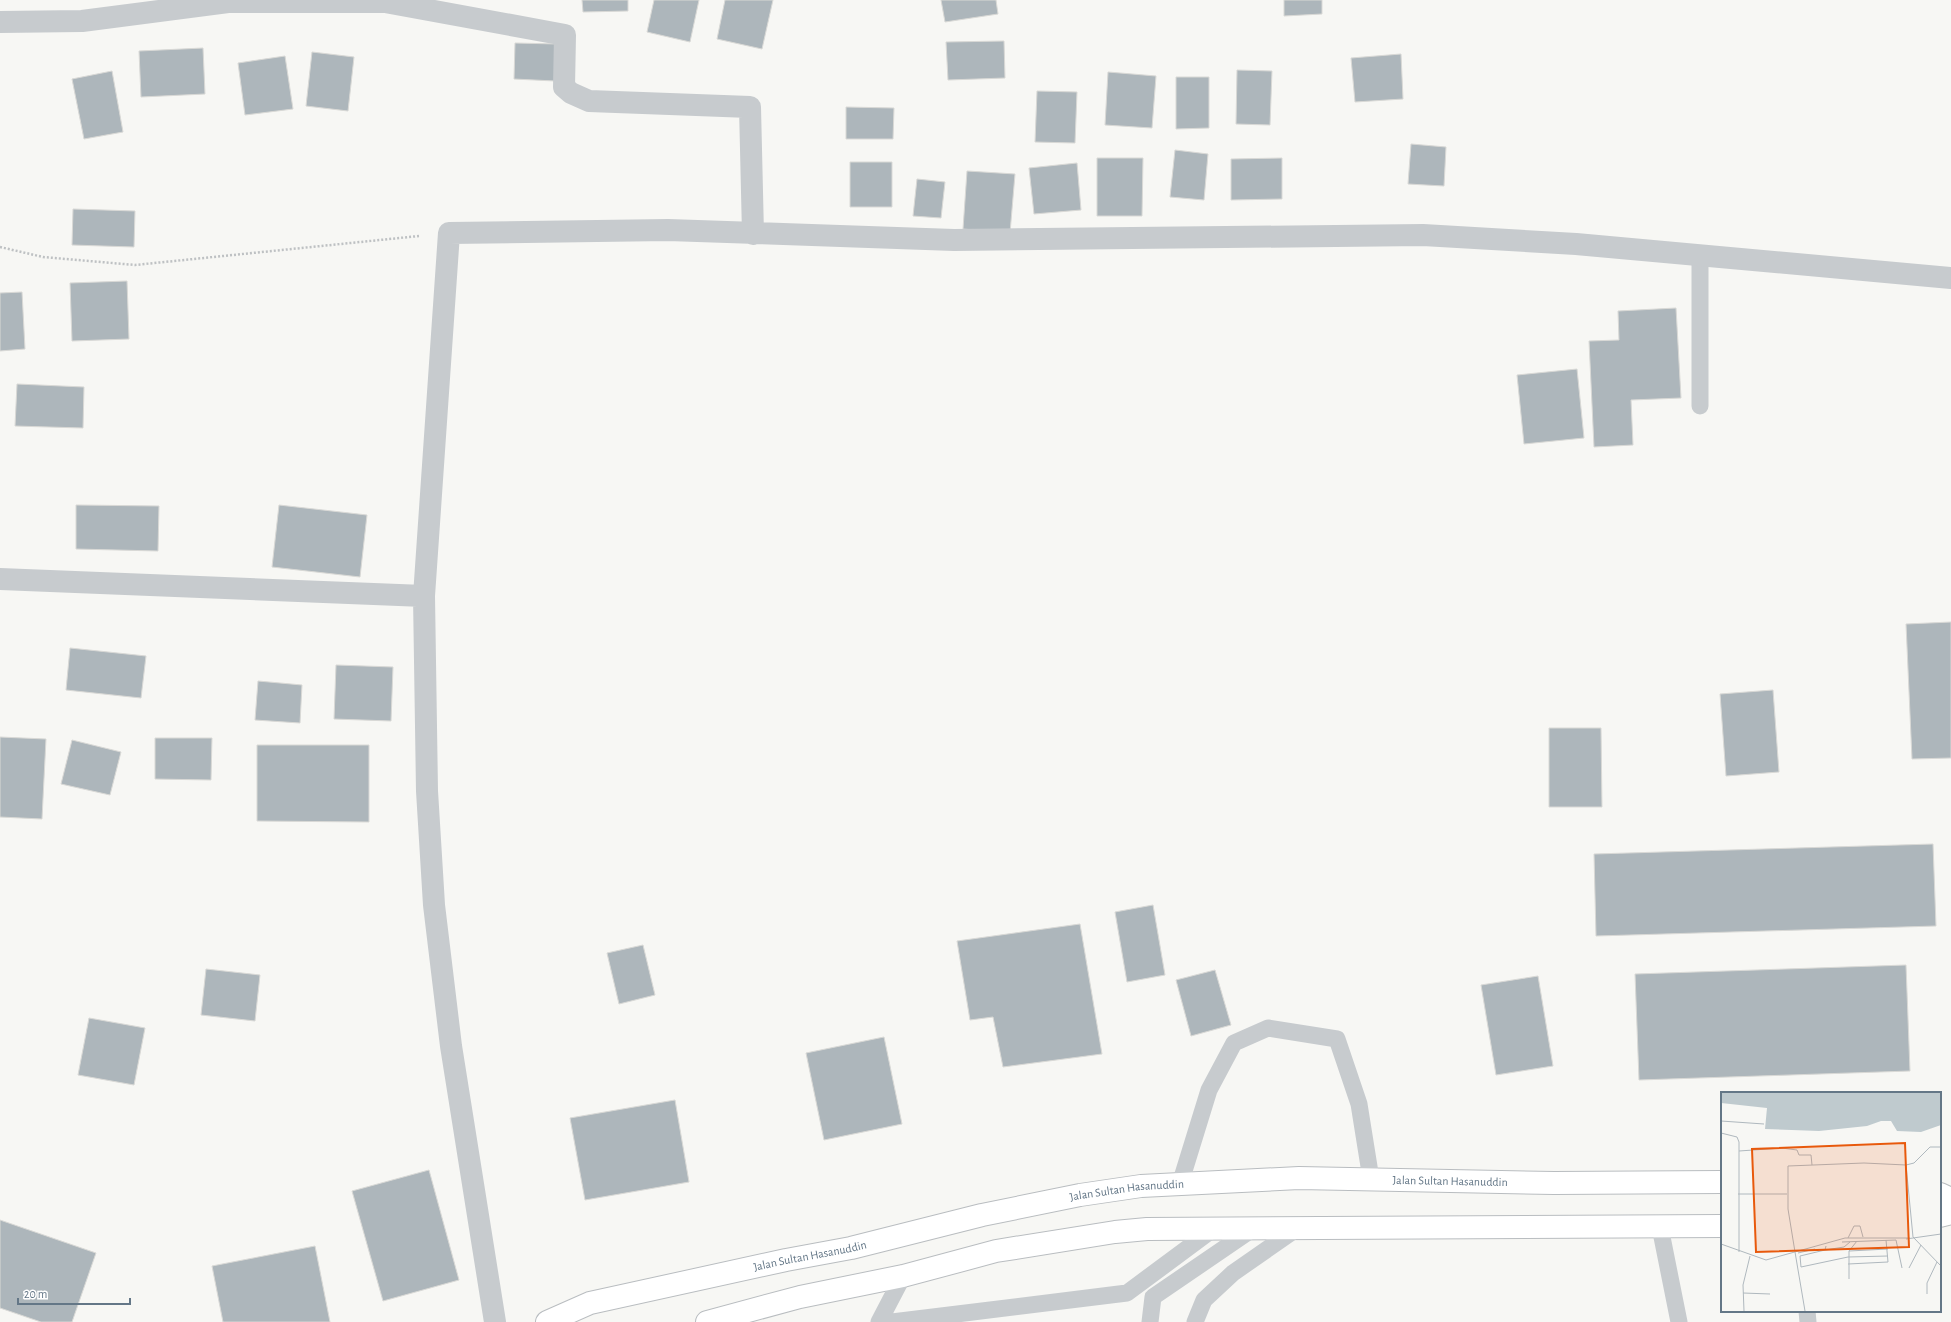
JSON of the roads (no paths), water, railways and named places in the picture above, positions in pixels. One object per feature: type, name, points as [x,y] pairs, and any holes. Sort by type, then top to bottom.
[{"type":"highway","name":"Jalan Sultan Hasanuddin","points":[[547,1322],[590,1303],[786,1260],[851,1248],[982,1215],[1080,1195],[1140,1186],[1299,1178],[1554,1183],[1721,1182]]},
{"type":"highway","points":[[1941,1194],[1951,1199]]},
{"type":"highway","points":[[1941,1216],[1951,1213]]},
{"type":"highway","points":[[708,1322],[800,1297],[903,1276],[996,1251],[1115,1232],[1147,1229],[1216,1227],[1721,1226]]},
{"type":"street","points":[[0,22],[82,21],[228,2],[386,2],[565,35],[564,87],[571,93],[589,101],[750,107],[754,234]]},
{"type":"street","points":[[495,1322],[451,1046],[434,906],[427,791],[424,596],[449,233],[668,230],[954,240],[1424,235],[1576,244],[1951,278]]},
{"type":"street","points":[[0,580],[424,596]]},
{"type":"lane","points":[[1700,256],[1700,406]]},
{"type":"lane","points":[[1180,1184],[1209,1090],[1234,1043],[1268,1028],[1337,1039],[1360,1104],[1371,1179]]},
{"type":"lane","points":[[892,1322],[1128,1293],[1216,1227]]},
{"type":"lane","points":[[1195,1322],[1204,1300],[1233,1273],[1298,1227]]},
{"type":"lane","points":[[1660,1227],[1679,1322]]},
{"type":"lane","points":[[1150,1322],[1154,1297],[1254,1228]]},
{"type":"lane","points":[[879,1322],[903,1276]]},
{"type":"lane","points":[[1807,1312],[1808,1322]]}]
